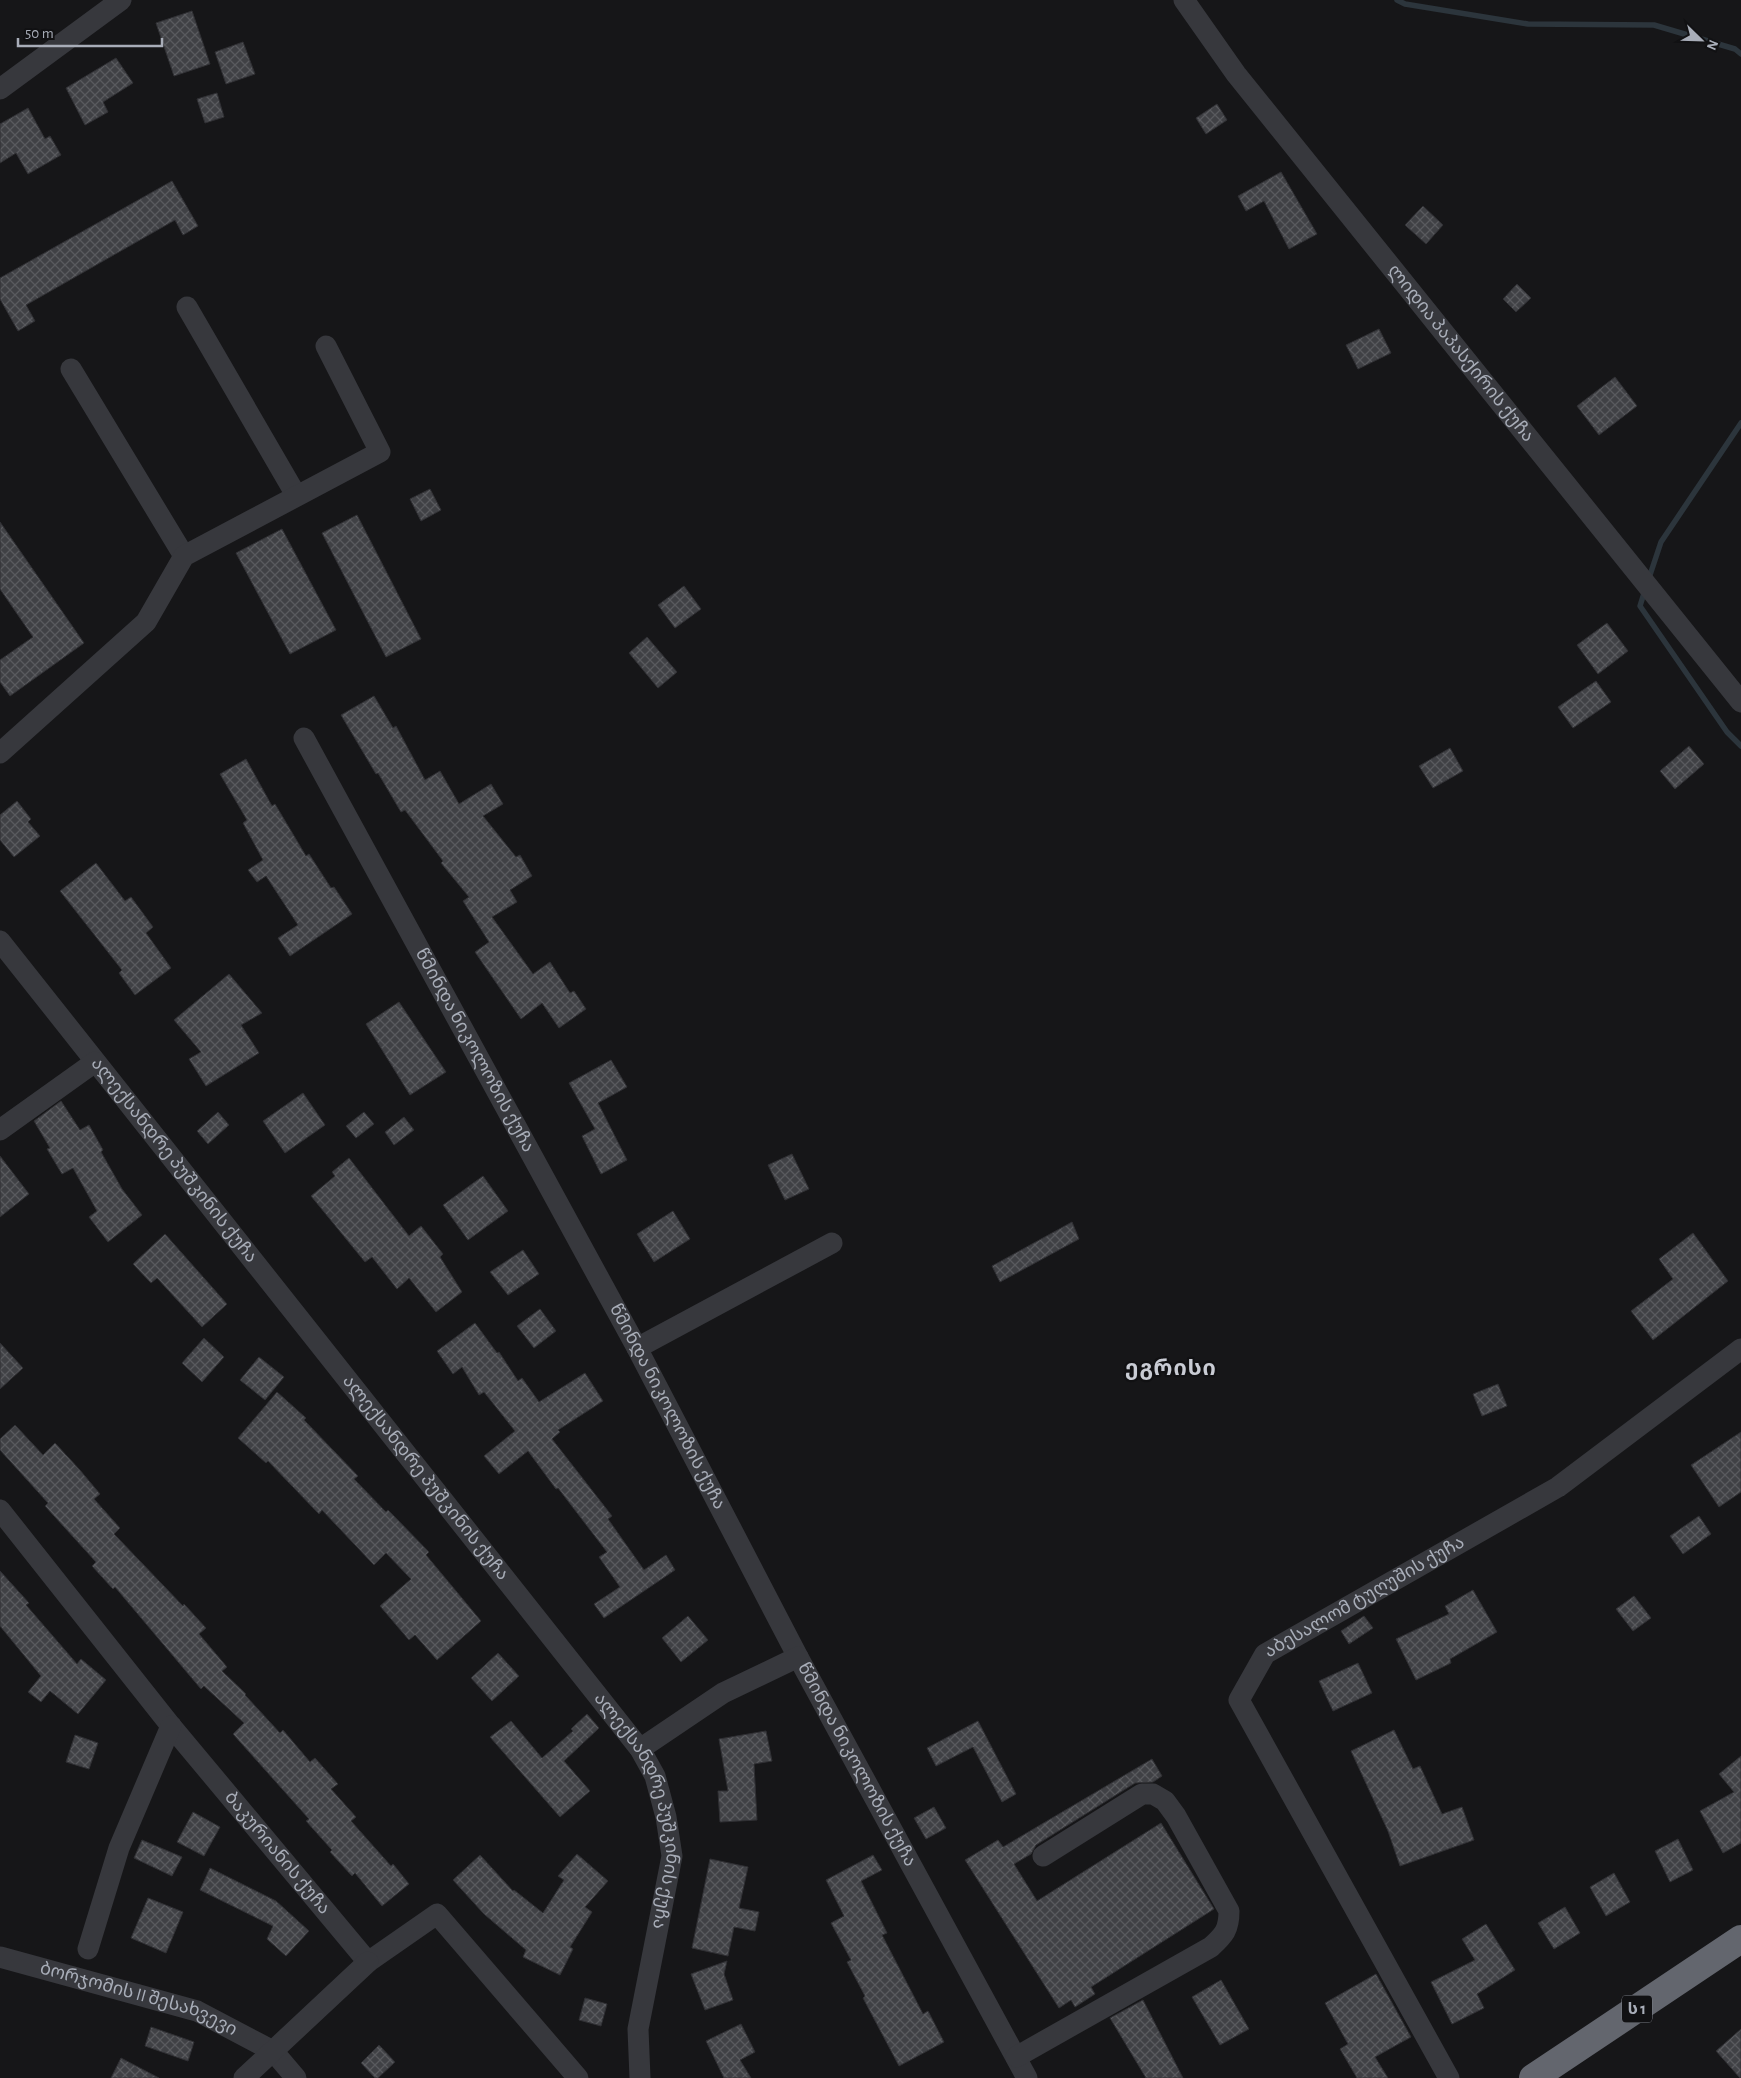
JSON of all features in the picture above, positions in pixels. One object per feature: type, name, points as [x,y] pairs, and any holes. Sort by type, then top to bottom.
[{"type":"highway","name":"ს 1","points":[[1533,2078],[1741,1939]]},
{"type":"street","points":[[0,89],[121,0]]},
{"type":"street","name":"ლიდია პაპასქირის ქუჩა","points":[[1184,0],[1236,74],[1738,693]]},
{"type":"street","points":[[187,307],[296,495]]},
{"type":"street","points":[[0,753],[146,622],[184,556],[380,452],[326,346]]},
{"type":"street","points":[[71,369],[184,556]]},
{"type":"street","name":"წმინდა ნიკოლოზის ქუჩა","points":[[304,738],[637,1348],[798,1657],[1027,2078]]},
{"type":"street","name":"ალექსანდრე პუშკინის ქუჩა","points":[[0,941],[640,1749],[655,1776],[666,1817],[672,1856],[638,2029],[640,2078]]},
{"type":"street","points":[[0,1130],[95,1062]]},
{"type":"street","points":[[637,1348],[832,1243]]},
{"type":"street","name":"აბესალომ ტუღუშის ქუჩა","points":[[1449,2078],[1239,1700],[1265,1654],[1558,1487],[1741,1350]]},
{"type":"street","name":"ბაკურიანის ქუჩა","points":[[0,1510],[171,1726],[368,1962]]},
{"type":"street","points":[[640,1749],[723,1693],[798,1657]]},
{"type":"street","points":[[88,1949],[119,1848],[171,1726]]},
{"type":"street","points":[[1016,2058],[1210,1947],[1223,1935],[1229,1925],[1230,1911],[1176,1816],[1165,1800],[1152,1794],[1142,1794],[1043,1856]]},
{"type":"street","points":[[244,2078],[368,1962],[437,1914],[578,2078]]},
{"type":"street","name":"ბორჯომის II შესახვევი","points":[[0,1957],[197,2011],[273,2051]]},
{"type":"street","points":[[273,2051],[296,2078]]},
{"type":"building","points":[[192,11],[210,64],[174,76],[156,23]]},
{"type":"building","points":[[243,42],[255,74],[226,84],[215,52]]},
{"type":"building","points":[[116,58],[133,83],[103,102],[108,112],[85,125],[66,88]]},
{"type":"building","points":[[217,93],[224,117],[205,123],[197,99]]},
{"type":"building","points":[[1217,104],[1227,120],[1206,134],[1196,118]]},
{"type":"building","points":[[28,108],[45,139],[50,136],[61,155],[28,174],[16,153],[0,163],[0,124]]},
{"type":"building","points":[[1281,172],[1317,234],[1289,249],[1264,201],[1246,211],[1238,196]]},
{"type":"building","points":[[172,181],[198,226],[183,235],[175,220],[26,305],[35,321],[18,331],[0,299],[0,278]]},
{"type":"building","points":[[1423,206],[1443,225],[1426,244],[1405,225]]},
{"type":"building","points":[[1517,284],[1531,298],[1516,312],[1503,299]]},
{"type":"building","points":[[1379,329],[1391,353],[1358,369],[1346,345]]},
{"type":"building","points":[[1615,377],[1637,406],[1599,435],[1577,406]]},
{"type":"building","points":[[430,489],[441,510],[421,521],[410,499]]},
{"type":"building","points":[[357,515],[421,639],[386,657],[322,533]]},
{"type":"building","points":[[0,522],[84,643],[10,696],[0,682],[0,660],[33,637],[0,589]]},
{"type":"building","points":[[282,529],[336,630],[290,654],[236,553]]},
{"type":"building","points":[[684,586],[701,609],[675,628],[658,605]]},
{"type":"building","points":[[1607,623],[1628,651],[1598,674],[1577,645]]},
{"type":"building","points":[[647,637],[677,672],[658,688],[629,653]]},
{"type":"building","points":[[1596,681],[1611,702],[1573,728],[1558,707]]},
{"type":"building","points":[[374,696],[393,728],[396,726],[425,780],[440,771],[459,804],[491,784],[503,804],[483,816],[516,857],[520,855],[532,876],[510,890],[517,902],[492,917],[533,974],[550,962],[570,993],[574,991],[586,1009],[559,1028],[542,1003],[521,1019],[475,952],[489,942],[463,901],[469,897],[441,863],[443,861],[405,810],[401,812],[341,715]]},
{"type":"building","points":[[1689,746],[1704,764],[1675,789],[1660,771]]},
{"type":"building","points":[[1450,748],[1463,771],[1433,788],[1419,766]]},
{"type":"building","points":[[246,759],[272,806],[275,804],[306,856],[309,854],[331,888],[334,887],[352,914],[290,956],[278,938],[298,925],[266,876],[257,882],[248,870],[263,860],[243,823],[247,820],[220,774]]},
{"type":"building","points":[[17,801],[31,819],[28,822],[40,836],[14,857],[0,840],[0,815]]},
{"type":"building","points":[[96,863],[125,901],[131,897],[153,927],[146,933],[171,968],[135,995],[119,973],[122,970],[60,891]]},
{"type":"building","points":[[229,974],[262,1013],[241,1025],[259,1053],[206,1086],[189,1059],[201,1052],[174,1020]]},
{"type":"building","points":[[399,1002],[446,1072],[410,1095],[366,1024]]},
{"type":"building","points":[[611,1060],[627,1087],[598,1103],[627,1160],[601,1174],[582,1136],[595,1129],[569,1083]]},
{"type":"building","points":[[303,1093],[325,1125],[285,1153],[263,1121]]},
{"type":"building","points":[[61,1101],[80,1130],[89,1125],[103,1150],[101,1152],[122,1189],[142,1215],[108,1242],[89,1217],[97,1211],[73,1168],[62,1174],[47,1149],[50,1148],[34,1121]]},
{"type":"building","points":[[218,1112],[229,1125],[208,1144],[197,1131]]},
{"type":"building","points":[[364,1112],[374,1124],[356,1138],[346,1126]]},
{"type":"building","points":[[404,1117],[414,1130],[394,1145],[385,1132]]},
{"type":"building","points":[[792,1154],[809,1189],[785,1200],[768,1165]]},
{"type":"building","points":[[0,1156],[29,1194],[0,1217]]},
{"type":"building","points":[[349,1158],[409,1236],[421,1226],[443,1254],[440,1257],[462,1292],[436,1312],[409,1278],[397,1289],[372,1257],[365,1262],[311,1196],[335,1176],[332,1172]]},
{"type":"building","points":[[483,1176],[508,1211],[468,1240],[443,1205]]},
{"type":"building","points":[[673,1211],[690,1239],[654,1262],[637,1234]]},
{"type":"building","points":[[1072,1222],[1079,1239],[1000,1282],[992,1266]]},
{"type":"building","points":[[1693,1233],[1728,1281],[1653,1340],[1631,1311],[1673,1279],[1659,1259]]},
{"type":"building","points":[[165,1234],[227,1304],[202,1327],[157,1278],[151,1283],[133,1264]]},
{"type":"building","points":[[523,1250],[539,1274],[508,1295],[490,1272]]},
{"type":"building","points":[[540,1309],[556,1331],[534,1348],[517,1326]]},
{"type":"building","points":[[475,1323],[497,1353],[499,1352],[518,1381],[522,1378],[539,1402],[585,1373],[603,1401],[558,1430],[560,1432],[552,1439],[612,1516],[608,1519],[644,1570],[666,1555],[675,1570],[604,1618],[594,1604],[620,1587],[599,1557],[607,1552],[528,1451],[499,1474],[484,1456],[515,1431],[484,1392],[479,1395],[462,1367],[453,1374],[437,1351]]},
{"type":"building","points":[[204,1338],[224,1357],[202,1382],[182,1363]]},
{"type":"building","points":[[0,1343],[23,1368],[0,1389]]},
{"type":"building","points":[[259,1357],[284,1377],[265,1400],[240,1380]]},
{"type":"building","points":[[1498,1384],[1507,1406],[1482,1416],[1473,1394]]},
{"type":"building","points":[[277,1392],[306,1418],[304,1420],[358,1476],[354,1479],[386,1512],[388,1510],[429,1552],[426,1555],[481,1621],[437,1660],[415,1635],[409,1640],[380,1606],[411,1579],[386,1553],[374,1565],[322,1510],[319,1514],[268,1461],[266,1463],[238,1438]]},
{"type":"building","points":[[15,1425],[43,1455],[55,1443],[79,1469],[100,1494],[94,1499],[120,1528],[114,1534],[206,1628],[199,1634],[227,1667],[222,1671],[246,1694],[280,1733],[283,1730],[310,1762],[315,1758],[338,1784],[331,1789],[356,1817],[351,1821],[391,1866],[393,1864],[409,1884],[382,1906],[355,1873],[352,1876],[330,1852],[332,1850],[306,1821],[309,1819],[233,1734],[244,1723],[204,1686],[201,1689],[115,1587],[113,1589],[92,1566],[96,1562],[45,1506],[48,1503],[0,1450],[0,1439]]},
{"type":"building","points":[[1741,1432],[1741,1492],[1719,1507],[1691,1465]]},
{"type":"building","points":[[1699,1516],[1711,1534],[1683,1554],[1670,1536]]},
{"type":"building","points":[[0,1571],[29,1603],[26,1605],[77,1664],[81,1659],[106,1680],[78,1714],[50,1691],[41,1702],[28,1692],[41,1676],[0,1626]]},
{"type":"building","points":[[1473,1590],[1497,1632],[1450,1659],[1451,1663],[1416,1680],[1396,1639],[1449,1614],[1445,1606]]},
{"type":"building","points":[[1634,1596],[1651,1618],[1633,1631],[1616,1609]]},
{"type":"building","points":[[688,1616],[708,1640],[681,1662],[662,1638]]},
{"type":"building","points":[[1364,1616],[1373,1628],[1349,1644],[1341,1631]]},
{"type":"building","points":[[498,1653],[519,1676],[492,1701],[471,1678]]},
{"type":"building","points":[[1358,1663],[1372,1693],[1333,1711],[1319,1681]]},
{"type":"building","points":[[587,1714],[599,1728],[564,1761],[590,1791],[560,1817],[490,1737],[511,1721],[542,1758],[573,1731],[571,1729]]},
{"type":"building","points":[[978,1721],[1016,1794],[1002,1802],[973,1747],[936,1766],[927,1748]]},
{"type":"building","points":[[1394,1730],[1413,1769],[1420,1766],[1442,1814],[1462,1807],[1474,1840],[1400,1866],[1388,1831],[1351,1751]]},
{"type":"building","points":[[766,1731],[772,1761],[754,1764],[757,1820],[720,1822],[718,1791],[728,1791],[719,1739]]},
{"type":"building","points":[[75,1735],[98,1743],[89,1769],[66,1762]]},
{"type":"building","points":[[1741,1756],[1741,1843],[1723,1853],[1700,1811],[1734,1792],[1719,1774]]},
{"type":"building","points":[[1152,1759],[1162,1776],[1153,1782],[1135,1783],[1036,1845],[1031,1854],[1014,1864],[1037,1901],[1161,1823],[1214,1909],[1091,1987],[1095,1994],[1075,2007],[1071,2000],[1059,2008],[965,1860],[998,1840],[1003,1847]]},
{"type":"building","points":[[934,1807],[946,1828],[926,1839],[914,1818]]},
{"type":"building","points":[[193,1812],[220,1827],[204,1856],[177,1842]]},
{"type":"building","points":[[1678,1839],[1693,1870],[1670,1882],[1655,1851]]},
{"type":"building","points":[[142,1840],[182,1857],[172,1876],[134,1858]]},
{"type":"building","points":[[577,1854],[608,1881],[585,1907],[592,1912],[570,1947],[573,1949],[560,1975],[523,1957],[526,1950],[484,1914],[453,1880],[480,1855],[513,1891],[543,1913],[564,1880],[558,1876]]},
{"type":"building","points":[[873,1855],[882,1870],[861,1881],[887,1933],[882,1935],[923,2014],[928,2011],[944,2042],[899,2066],[863,1998],[865,1996],[847,1962],[851,1960],[831,1923],[844,1916],[826,1880]]},
{"type":"building","points":[[710,1859],[748,1867],[739,1908],[759,1912],[755,1931],[734,1927],[728,1956],[692,1948]]},
{"type":"building","points":[[210,1868],[276,1901],[309,1931],[286,1956],[267,1939],[273,1926],[200,1890]]},
{"type":"building","points":[[1614,1873],[1630,1902],[1606,1916],[1590,1887]]},
{"type":"building","points":[[148,1898],[183,1912],[166,1953],[131,1938]]},
{"type":"building","points":[[1565,1907],[1580,1933],[1554,1949],[1538,1923]]},
{"type":"building","points":[[1486,1924],[1515,1970],[1477,1994],[1484,2008],[1452,2024],[1431,1982],[1475,1960],[1462,1939]]},
{"type":"building","points":[[727,1961],[724,1974],[733,2000],[705,2010],[691,1974]]},
{"type":"building","points":[[1376,1974],[1411,2037],[1375,2057],[1388,2078],[1357,2078],[1340,2049],[1348,2044],[1325,2003]]},
{"type":"building","points":[[1221,1980],[1249,2029],[1220,2045],[1192,1997]]},
{"type":"building","points":[[585,1998],[607,2004],[601,2026],[579,2020]]},
{"type":"building","points":[[1143,2000],[1183,2078],[1146,2078],[1110,2018]]},
{"type":"building","points":[[741,2024],[755,2052],[740,2060],[751,2078],[724,2078],[706,2041]]},
{"type":"building","points":[[151,2027],[194,2042],[188,2061],[145,2046]]},
{"type":"building","points":[[1741,2029],[1741,2078],[1740,2078],[1716,2051]]},
{"type":"building","points":[[379,2045],[395,2062],[378,2078],[375,2078],[361,2063]]},
{"type":"building","points":[[121,2058],[159,2078],[111,2078]]},
{"type":"waterway","points":[[1397,0],[1405,4],[1528,24],[1654,25],[1735,49],[1741,54]]},
{"type":"waterway","points":[[1649,578],[1661,542],[1741,423]]},
{"type":"waterway","points":[[1645,590],[1640,606],[1727,732],[1741,746]]},
{"type":"district","name":"ეგრისი","points":[[1171,1368]]}]
